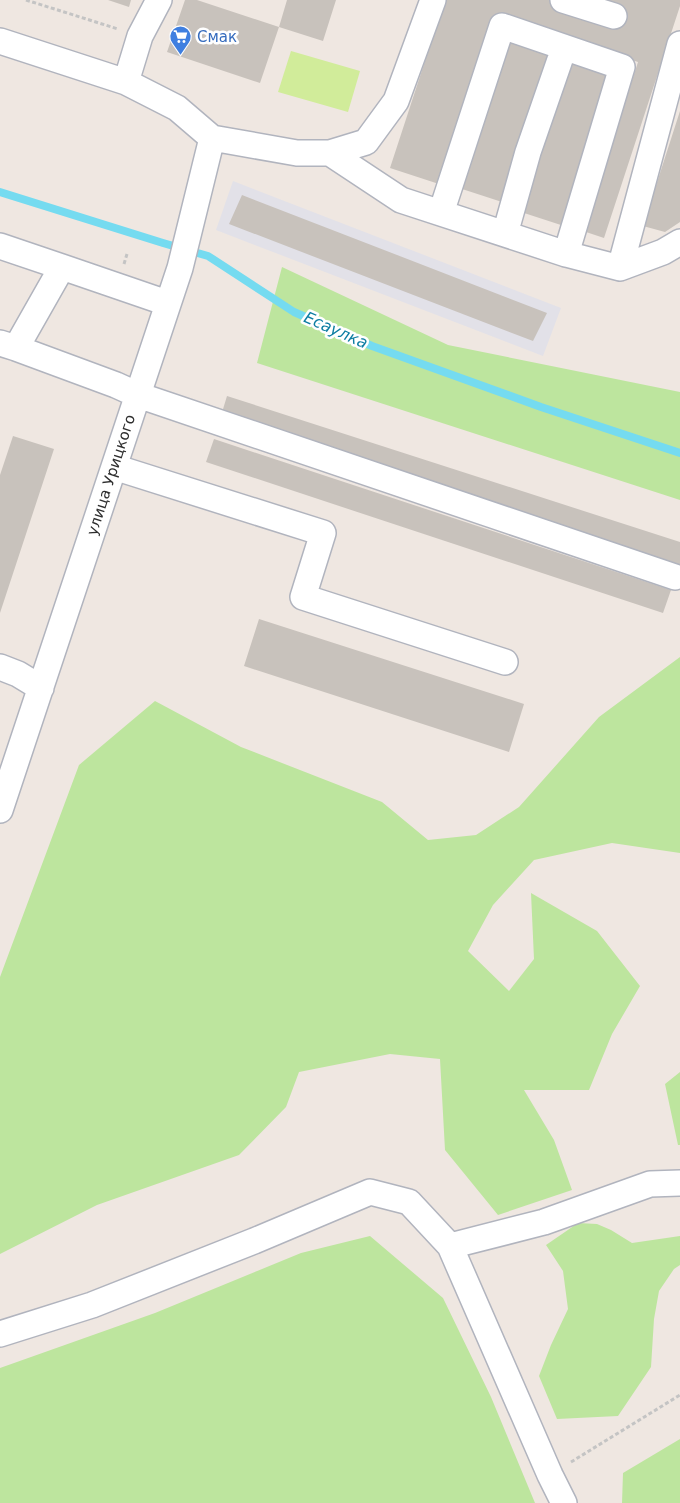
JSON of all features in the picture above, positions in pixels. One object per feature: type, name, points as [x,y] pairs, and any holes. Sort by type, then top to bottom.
[{"type":"street","points":[[126,82],[140,36],[159,0]]},
{"type":"street","points":[[0,41],[126,82],[177,108],[212,138],[297,153],[330,153],[366,142],[396,102],[433,0]]},
{"type":"street","points":[[563,0],[614,16]]},
{"type":"street","points":[[441,213],[502,26],[622,67],[566,254]]},
{"type":"street","points":[[505,234],[528,152],[564,48]]},
{"type":"street","points":[[620,268],[679,52]]},
{"type":"street","name":"улица Урицкого","points":[[0,810],[180,268],[212,138]]},
{"type":"street","points":[[330,153],[401,200],[566,254],[620,268],[663,252],[680,242]]},
{"type":"street","points":[[0,246],[167,304]]},
{"type":"street","points":[[62,266],[8,345],[138,395],[675,577]]},
{"type":"street","points":[[114,466],[323,534],[303,597],[505,662]]},
{"type":"street","points":[[0,667],[18,674],[41,688]]},
{"type":"street","points":[[450,1246],[544,1222],[650,1184],[680,1183]]},
{"type":"street","points":[[0,1334],[92,1305],[137,1276],[254,1241],[370,1192],[409,1202],[450,1246],[564,1503]]},
{"type":"path","points":[[26,0],[140,36]]},
{"type":"path","points":[[550,1475],[680,1395]]},
{"type":"shaded area","points":[[233,181],[561,308],[543,356],[216,230]]},
{"type":"green space","points":[[291,51],[360,71],[348,112],[278,92]]},
{"type":"green space","points":[[282,267],[448,345],[680,392],[680,500],[257,363]]},
{"type":"green space","points":[[680,657],[680,853],[612,843],[534,860],[493,905],[468,951],[509,991],[534,959],[531,893],[597,931],[640,986],[612,1034],[589,1090],[524,1090],[554,1140],[572,1190],[498,1215],[445,1150],[440,1059],[390,1054],[299,1072],[286,1107],[239,1155],[97,1205],[0,1254],[0,977],[79,765],[155,701],[241,747],[382,802],[428,840],[476,835],[519,807],[599,717]]},
{"type":"green space","points":[[680,1072],[680,1145],[678,1145],[665,1084]]},
{"type":"green space","points":[[578,1223],[597,1224],[632,1243],[680,1236],[680,1265],[674,1269],[659,1291],[654,1319],[651,1367],[618,1416],[557,1419],[539,1376],[568,1309],[563,1271],[546,1245]]},
{"type":"green space","points":[[370,1236],[443,1298],[491,1397],[535,1503],[0,1503],[0,1368],[155,1313],[301,1253]]},
{"type":"green space","points":[[680,1439],[680,1503],[622,1503],[623,1473]]},
{"type":"building","points":[[108,0],[131,0],[129,7]]},
{"type":"building","points":[[185,0],[197,0],[279,27],[260,83],[167,52]]},
{"type":"building","points":[[287,0],[336,0],[323,41],[279,27]]},
{"type":"building","points":[[445,0],[552,0],[551,5],[621,28],[626,11],[593,0],[680,0],[680,6],[604,238],[583,231],[638,62],[497,16],[442,185],[390,168]]},
{"type":"building","points":[[508,37],[552,51],[502,202],[459,188]]},
{"type":"building","points":[[571,60],[613,74],[564,226],[521,212]]},
{"type":"building","points":[[680,111],[680,222],[665,232],[643,226]]},
{"type":"building","points":[[242,195],[547,313],[533,341],[229,224]]},
{"type":"building","points":[[227,396],[680,542],[680,566],[220,419]]},
{"type":"building","points":[[13,436],[54,449],[0,613],[0,475]]},
{"type":"building","points":[[214,439],[671,590],[663,613],[206,462]]},
{"type":"building","points":[[259,619],[524,704],[509,752],[244,666]]},
{"type":"waterway","name":"Есаулка","points":[[0,192],[208,256],[294,312],[372,346],[541,407],[680,453]]},
{"type":"place","name":"Смак","points":[[181,56]]}]
